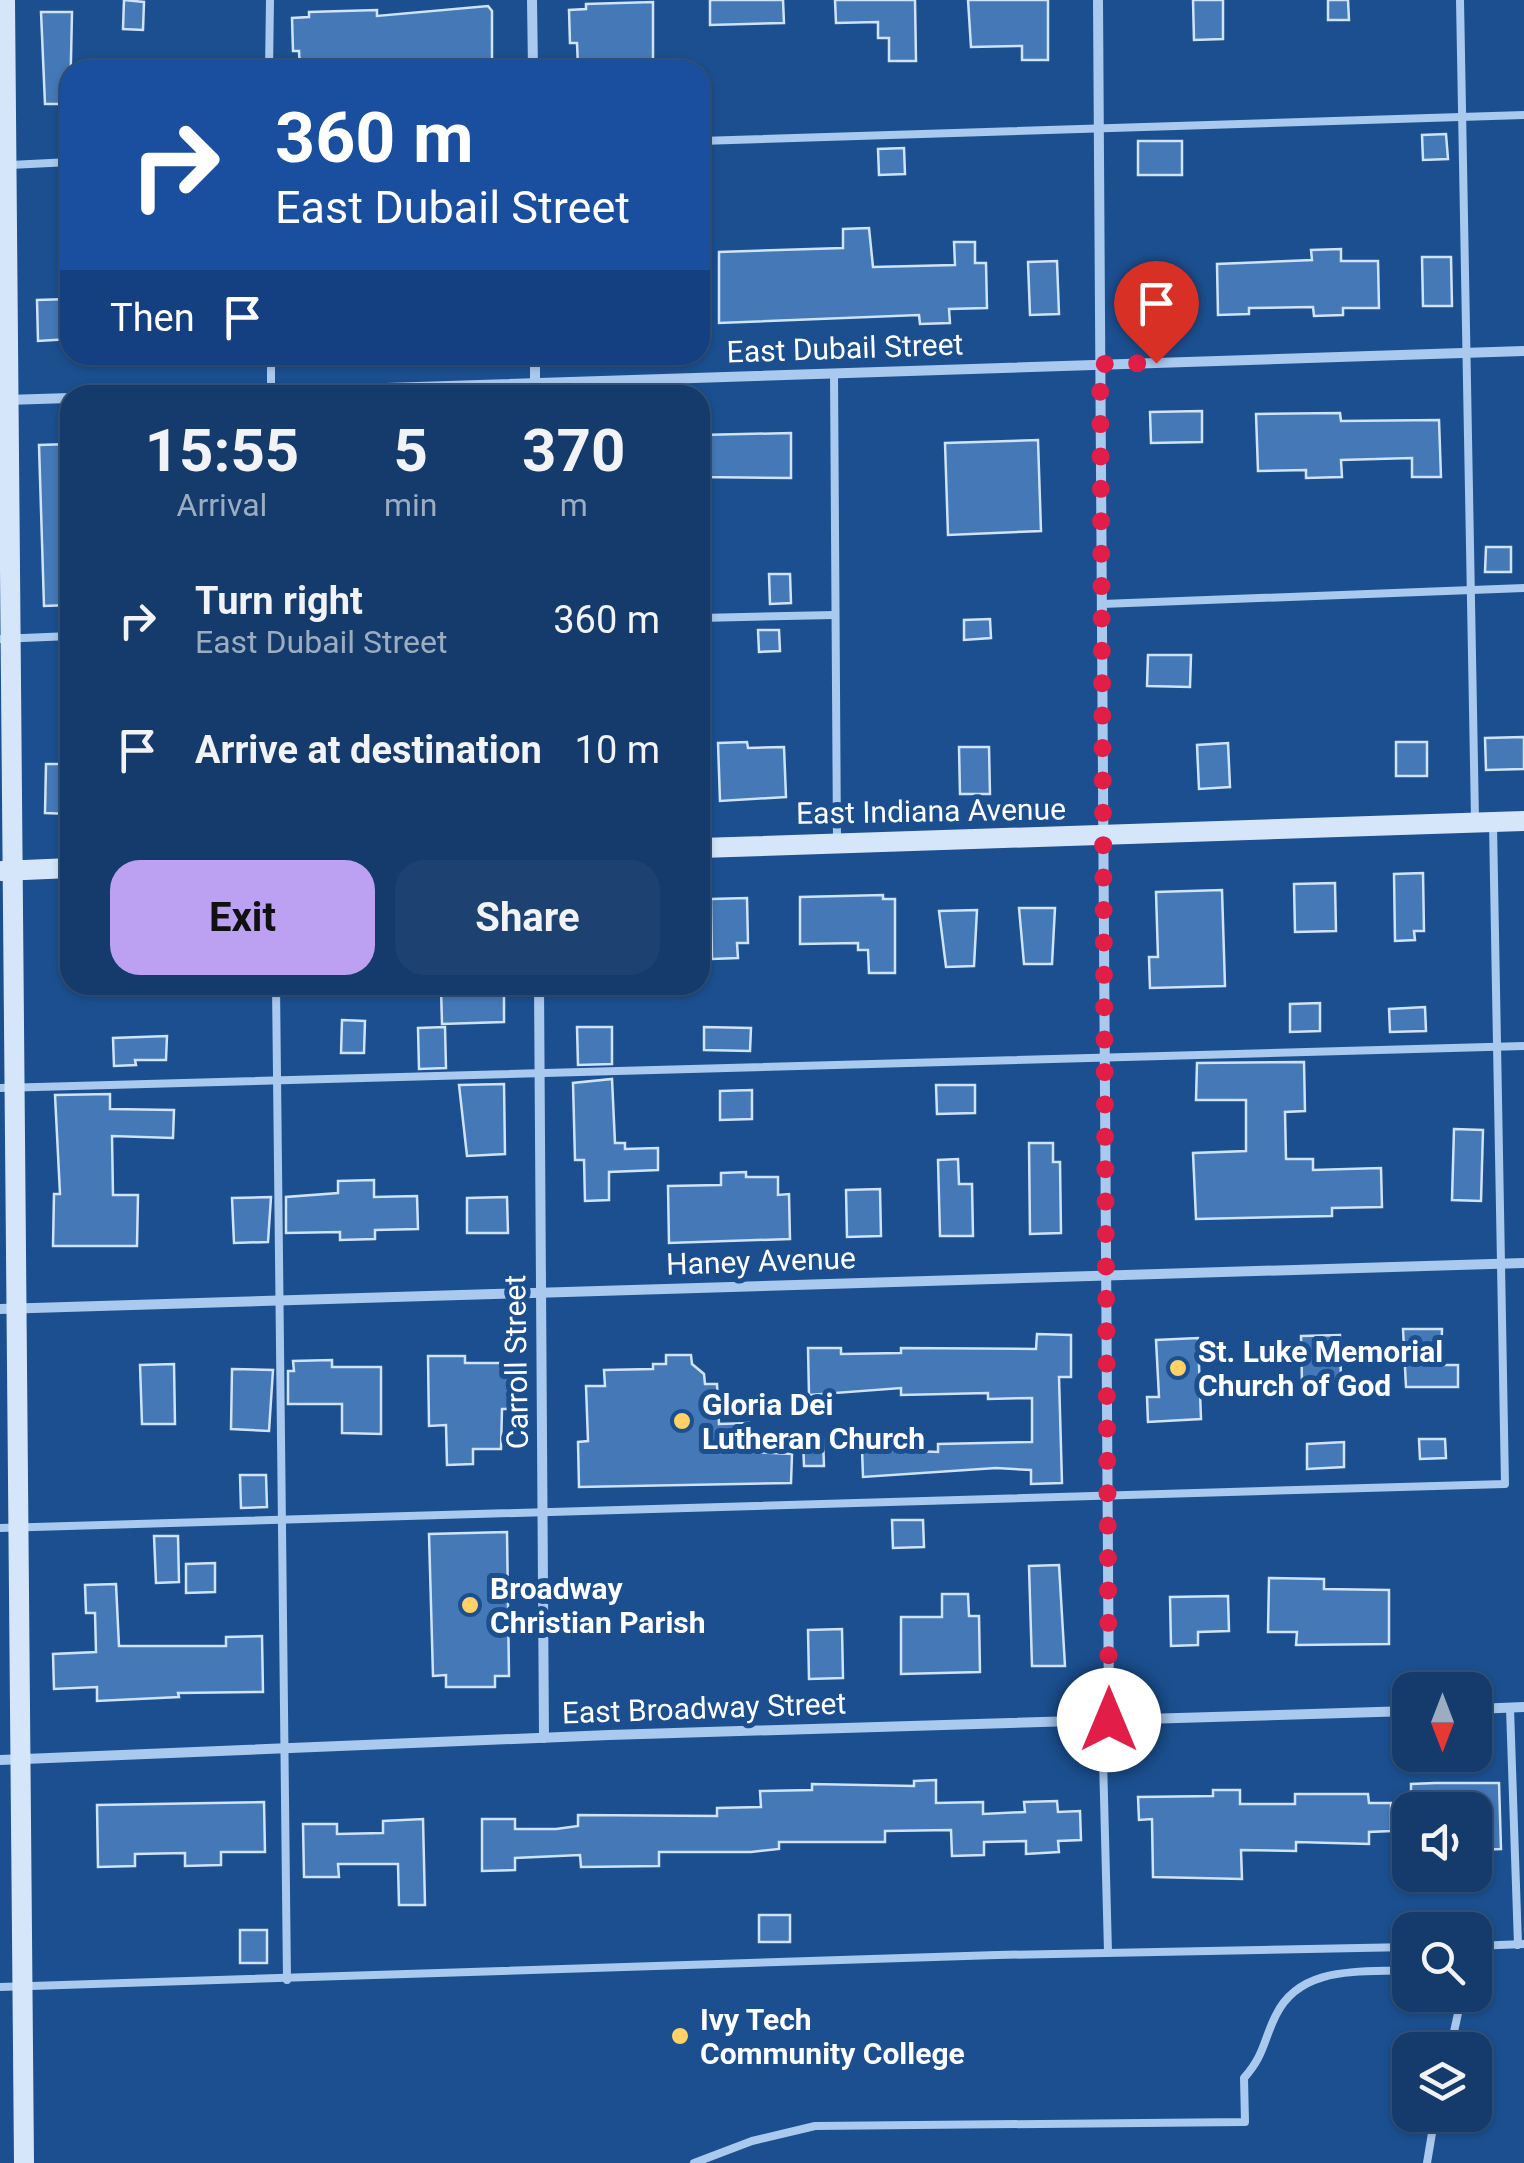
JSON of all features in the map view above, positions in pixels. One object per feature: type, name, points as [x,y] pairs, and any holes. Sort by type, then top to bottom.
[{"type":"street","points":[[5,0],[10,1987],[24,2163]]},
{"type":"street","points":[[532,0],[532,60]]},
{"type":"street","points":[[1098,0],[1108,1497],[1106,1720]]},
{"type":"street","name":"East Dubail Street","points":[[610,385],[834,373],[1524,351]]},
{"type":"street","points":[[5,400],[60,398]]},
{"type":"street","name":"East Indiana Avenue","points":[[710,848],[1524,821]]},
{"type":"street","points":[[6,871],[60,868]]},
{"type":"street","name":"Carroll Street","points":[[539,995],[544,1738]]},
{"type":"street","name":"Haney Avenue","points":[[8,1309],[1524,1262]]},
{"type":"street","points":[[1492,1708],[1524,1707]]},
{"type":"street","name":"East Broadway Street","points":[[10,1760],[1392,1711]]},
{"type":"lane","points":[[270,0],[270,60]]},
{"type":"lane","points":[[8,1528],[1505,1484],[1496,1047],[1472,589],[1460,0]]},
{"type":"lane","points":[[710,141],[1524,115]]},
{"type":"lane","points":[[4,165],[60,162]]},
{"type":"lane","points":[[834,373],[837,843]]},
{"type":"lane","points":[[1102,604],[1524,588]]},
{"type":"lane","points":[[710,618],[834,615]]},
{"type":"lane","points":[[5,638],[60,636]]},
{"type":"lane","points":[[276,995],[286,1980]]},
{"type":"lane","points":[[7,1088],[1524,1046]]},
{"type":"lane","points":[[1492,1946],[1521,1945],[1510,1708]]},
{"type":"lane","points":[[1106,1720],[1108,1952]]},
{"type":"lane","points":[[10,1987],[1108,1952],[1392,1947]]},
{"type":"lane","points":[[694,2163],[752,2141],[815,2126],[1244,2122],[1244,2078],[1263,2057],[1276,2014],[1297,1986],[1321,1976],[1392,1971]]},
{"type":"lane","points":[[1427,2163],[1432,2132]]},
{"type":"building","points":[[124,0],[144,2],[143,30],[123,29]]},
{"type":"building","points":[[710,0],[783,0],[784,23],[710,25]]},
{"type":"building","points":[[835,0],[915,0],[916,61],[889,61],[889,38],[878,38],[878,22],[836,23]]},
{"type":"building","points":[[968,0],[1048,0],[1048,60],[1022,60],[1022,46],[971,47]]},
{"type":"building","points":[[1193,0],[1223,0],[1223,39],[1194,40]]},
{"type":"building","points":[[1328,0],[1348,0],[1349,20],[1328,20]]},
{"type":"building","points":[[653,2],[653,60],[578,60],[577,43],[570,43],[569,10],[586,9],[586,4]]},
{"type":"building","points":[[488,6],[492,11],[492,60],[299,60],[299,51],[293,51],[292,18],[309,17],[309,12],[377,10],[377,16]]},
{"type":"building","points":[[41,12],[72,12],[71,60],[60,60],[60,104],[45,104]]},
{"type":"building","points":[[1446,134],[1448,159],[1423,160],[1422,135]]},
{"type":"building","points":[[1138,141],[1182,141],[1182,175],[1138,175]]},
{"type":"building","points":[[904,148],[905,174],[879,175],[878,149]]},
{"type":"building","points":[[869,228],[873,267],[955,265],[954,242],[975,242],[975,263],[986,263],[987,308],[949,309],[950,323],[920,324],[919,315],[719,323],[719,252],[843,248],[843,229]]},
{"type":"building","points":[[1341,249],[1341,261],[1378,261],[1379,308],[1343,308],[1343,315],[1314,316],[1313,307],[1249,308],[1249,314],[1218,315],[1217,264],[1312,260],[1311,250]]},
{"type":"building","points":[[1422,257],[1451,257],[1452,306],[1423,306]]},
{"type":"building","points":[[1057,261],[1059,314],[1030,315],[1028,262]]},
{"type":"building","points":[[1172,266],[1173,311],[1143,312],[1142,267]]},
{"type":"building","points":[[60,299],[60,340],[38,341],[37,300]]},
{"type":"building","points":[[1202,411],[1202,442],[1151,443],[1150,412]]},
{"type":"building","points":[[1340,413],[1341,421],[1439,420],[1441,477],[1412,477],[1412,458],[1341,460],[1342,477],[1306,478],[1306,470],[1258,471],[1256,414]]},
{"type":"building","points":[[791,433],[791,478],[710,477],[710,435]]},
{"type":"building","points":[[1038,440],[1041,531],[948,535],[945,443]]},
{"type":"building","points":[[60,444],[60,605],[44,606],[39,445]]},
{"type":"building","points":[[1486,547],[1511,547],[1511,572],[1485,572]]},
{"type":"building","points":[[769,574],[790,574],[791,603],[770,604]]},
{"type":"building","points":[[990,619],[991,638],[964,640],[964,620]]},
{"type":"building","points":[[758,630],[779,630],[780,651],[759,652]]},
{"type":"building","points":[[1148,655],[1191,655],[1190,687],[1147,686]]},
{"type":"building","points":[[1524,737],[1524,769],[1486,770],[1485,738]]},
{"type":"building","points":[[747,742],[748,748],[784,747],[786,797],[720,801],[718,743]]},
{"type":"building","points":[[1396,742],[1427,742],[1427,776],[1396,776]]},
{"type":"building","points":[[1228,743],[1230,787],[1199,789],[1197,745]]},
{"type":"building","points":[[959,747],[989,747],[990,794],[960,794]]},
{"type":"building","points":[[46,764],[60,764],[60,814],[45,813]]},
{"type":"building","points":[[1423,873],[1424,931],[1414,931],[1415,940],[1395,941],[1394,874]]},
{"type":"building","points":[[1335,883],[1336,931],[1295,932],[1294,884]]},
{"type":"building","points":[[1222,890],[1225,986],[1150,988],[1149,957],[1158,957],[1156,892]]},
{"type":"building","points":[[883,895],[883,899],[895,899],[895,973],[869,973],[868,950],[858,950],[858,943],[800,944],[800,897]]},
{"type":"building","points":[[747,898],[748,943],[737,943],[738,958],[712,959],[711,899]]},
{"type":"building","points":[[1019,908],[1055,908],[1052,964],[1024,964]]},
{"type":"building","points":[[977,910],[974,966],[946,967],[939,911]]},
{"type":"building","points":[[441,995],[504,995],[504,1022],[442,1024]]},
{"type":"building","points":[[1320,1003],[1320,1031],[1290,1032],[1290,1004]]},
{"type":"building","points":[[1425,1007],[1426,1031],[1390,1032],[1389,1009]]},
{"type":"building","points":[[342,1020],[365,1021],[364,1053],[341,1053]]},
{"type":"building","points":[[445,1027],[446,1068],[419,1069],[418,1028]]},
{"type":"building","points":[[577,1027],[612,1027],[612,1064],[578,1065]]},
{"type":"building","points":[[704,1027],[751,1028],[750,1051],[704,1050]]},
{"type":"building","points":[[167,1036],[166,1060],[135,1060],[136,1065],[114,1066],[113,1038]]},
{"type":"building","points":[[1304,1062],[1305,1111],[1285,1112],[1286,1159],[1313,1159],[1313,1170],[1381,1168],[1382,1207],[1332,1208],[1332,1216],[1196,1219],[1193,1153],[1246,1151],[1246,1100],[1196,1100],[1197,1063]]},
{"type":"building","points":[[612,1079],[615,1143],[625,1143],[625,1149],[658,1148],[658,1170],[609,1172],[609,1200],[585,1201],[584,1160],[575,1160],[573,1083]]},
{"type":"building","points":[[504,1084],[505,1154],[467,1156],[459,1085]]},
{"type":"building","points":[[936,1085],[975,1085],[975,1113],[937,1114]]},
{"type":"building","points":[[752,1090],[752,1119],[720,1120],[720,1091]]},
{"type":"building","points":[[110,1094],[110,1109],[174,1110],[173,1138],[112,1136],[113,1195],[138,1195],[137,1246],[53,1246],[54,1194],[60,1194],[55,1095]]},
{"type":"building","points":[[1454,1129],[1483,1130],[1481,1201],[1452,1200]]},
{"type":"building","points":[[1029,1143],[1053,1143],[1053,1162],[1060,1162],[1061,1233],[1030,1234]]},
{"type":"building","points":[[958,1159],[959,1184],[972,1184],[973,1236],[940,1236],[938,1160]]},
{"type":"building","points":[[746,1172],[746,1177],[778,1177],[778,1195],[789,1194],[790,1239],[669,1243],[668,1186],[721,1185],[721,1173]]},
{"type":"building","points":[[374,1180],[374,1197],[417,1196],[418,1229],[375,1230],[375,1239],[340,1240],[340,1232],[286,1233],[286,1197],[338,1193],[338,1181]]},
{"type":"building","points":[[880,1189],[881,1236],[847,1237],[846,1190]]},
{"type":"building","points":[[271,1197],[268,1242],[234,1243],[232,1198]]},
{"type":"building","points":[[507,1197],[508,1233],[467,1233],[467,1198]]},
{"type":"building","points":[[1403,1329],[1442,1329],[1441,1365],[1458,1365],[1458,1387],[1406,1387]]},
{"type":"building","points":[[1037,1334],[1071,1335],[1071,1377],[1059,1377],[1062,1483],[1031,1484],[1031,1470],[996,1468],[863,1477],[862,1449],[938,1452],[938,1444],[1032,1442],[1032,1398],[988,1399],[988,1393],[901,1395],[901,1388],[809,1395],[808,1348],[841,1348],[841,1354],[901,1353],[901,1348],[1036,1349]]},
{"type":"building","points":[[1340,1335],[1341,1382],[1302,1383],[1301,1336]]},
{"type":"building","name":"St. Luke Memorial Church of God","points":[[1198,1338],[1201,1419],[1148,1422],[1147,1397],[1159,1397],[1156,1340]]},
{"type":"building","name":"Gloria Dei Lutheran Church","points":[[666,1355],[691,1355],[692,1364],[704,1374],[705,1384],[717,1384],[719,1424],[749,1423],[749,1452],[792,1454],[791,1483],[579,1487],[578,1442],[588,1441],[586,1386],[605,1386],[604,1370],[653,1369],[653,1364],[666,1364]]},
{"type":"building","points":[[428,1356],[465,1356],[465,1363],[511,1363],[511,1409],[502,1409],[501,1449],[473,1449],[473,1464],[447,1465],[446,1425],[429,1426]]},
{"type":"building","points":[[332,1360],[332,1367],[381,1367],[381,1434],[342,1433],[342,1404],[288,1404],[288,1371],[294,1371],[293,1361]]},
{"type":"building","points":[[174,1364],[175,1424],[142,1424],[140,1365]]},
{"type":"building","points":[[232,1369],[273,1370],[269,1431],[231,1429]]},
{"type":"building","points":[[823,1439],[824,1466],[804,1466],[803,1440]]},
{"type":"building","points":[[1419,1439],[1445,1439],[1446,1458],[1420,1459]]},
{"type":"building","points":[[1344,1442],[1344,1467],[1307,1469],[1307,1444]]},
{"type":"building","points":[[240,1475],[266,1475],[267,1507],[241,1508]]},
{"type":"building","points":[[892,1520],[923,1520],[924,1547],[893,1548]]},
{"type":"building","name":"Broadway Christian Parish","points":[[507,1532],[509,1676],[495,1676],[495,1687],[446,1687],[446,1675],[433,1676],[429,1534]]},
{"type":"building","points":[[154,1536],[178,1536],[179,1582],[156,1583]]},
{"type":"building","points":[[215,1563],[215,1592],[186,1593],[186,1564]]},
{"type":"building","points":[[1059,1565],[1065,1666],[1032,1666],[1029,1566]]},
{"type":"building","points":[[1269,1578],[1324,1579],[1324,1589],[1389,1590],[1389,1644],[1296,1645],[1297,1632],[1268,1632]]},
{"type":"building","points":[[116,1584],[119,1646],[226,1646],[226,1637],[262,1636],[263,1692],[178,1693],[179,1697],[97,1701],[97,1687],[54,1689],[53,1654],[96,1652],[95,1613],[86,1613],[85,1585]]},
{"type":"building","points":[[942,1594],[968,1594],[969,1616],[979,1616],[980,1672],[901,1674],[901,1617],[942,1617]]},
{"type":"building","points":[[1228,1596],[1229,1631],[1198,1632],[1198,1645],[1171,1646],[1170,1597]]},
{"type":"building","points":[[842,1629],[843,1678],[809,1679],[808,1630]]},
{"type":"building","points":[[936,1780],[936,1803],[983,1802],[983,1814],[1025,1812],[1024,1802],[1057,1801],[1058,1812],[1080,1811],[1081,1840],[1058,1841],[1059,1852],[1026,1854],[1026,1841],[984,1842],[984,1855],[952,1856],[951,1830],[885,1831],[885,1842],[779,1842],[779,1849],[751,1852],[659,1852],[659,1866],[581,1867],[580,1855],[515,1858],[515,1870],[482,1871],[482,1819],[515,1819],[515,1829],[556,1829],[578,1826],[578,1815],[717,1816],[717,1808],[761,1807],[760,1791],[812,1790],[812,1784],[914,1786],[914,1781]]},
{"type":"building","points":[[1499,1783],[1501,1849],[1492,1849],[1492,1792],[1411,1792],[1411,1784]]},
{"type":"building","points":[[1213,1790],[1240,1790],[1240,1804],[1295,1804],[1295,1794],[1368,1794],[1369,1803],[1391,1803],[1391,1831],[1369,1832],[1369,1844],[1296,1842],[1296,1851],[1241,1850],[1242,1879],[1153,1877],[1152,1819],[1139,1820],[1138,1797],[1213,1796]]},
{"type":"building","points":[[264,1802],[265,1852],[221,1852],[221,1865],[185,1866],[185,1853],[135,1854],[135,1866],[98,1867],[97,1805]]},
{"type":"building","points":[[423,1819],[425,1905],[399,1905],[398,1864],[338,1864],[339,1877],[304,1877],[303,1824],[337,1824],[337,1834],[383,1833],[383,1821]]},
{"type":"building","points":[[759,1915],[790,1915],[790,1942],[759,1942]]},
{"type":"building","points":[[240,1930],[267,1930],[267,1963],[240,1963]]},
{"type":"place","name":"St. Luke Memorial Church of God","points":[[1178,1368]]},
{"type":"place","name":"Gloria Dei Lutheran Church","points":[[682,1421]]},
{"type":"place","name":"Broadway Christian Parish","points":[[470,1605]]},
{"type":"place","name":"Ivy Tech Community College","points":[[680,2036]]},
{"type":"route","points":[[1109,1720],[1100,364],[1156,363]]}]
